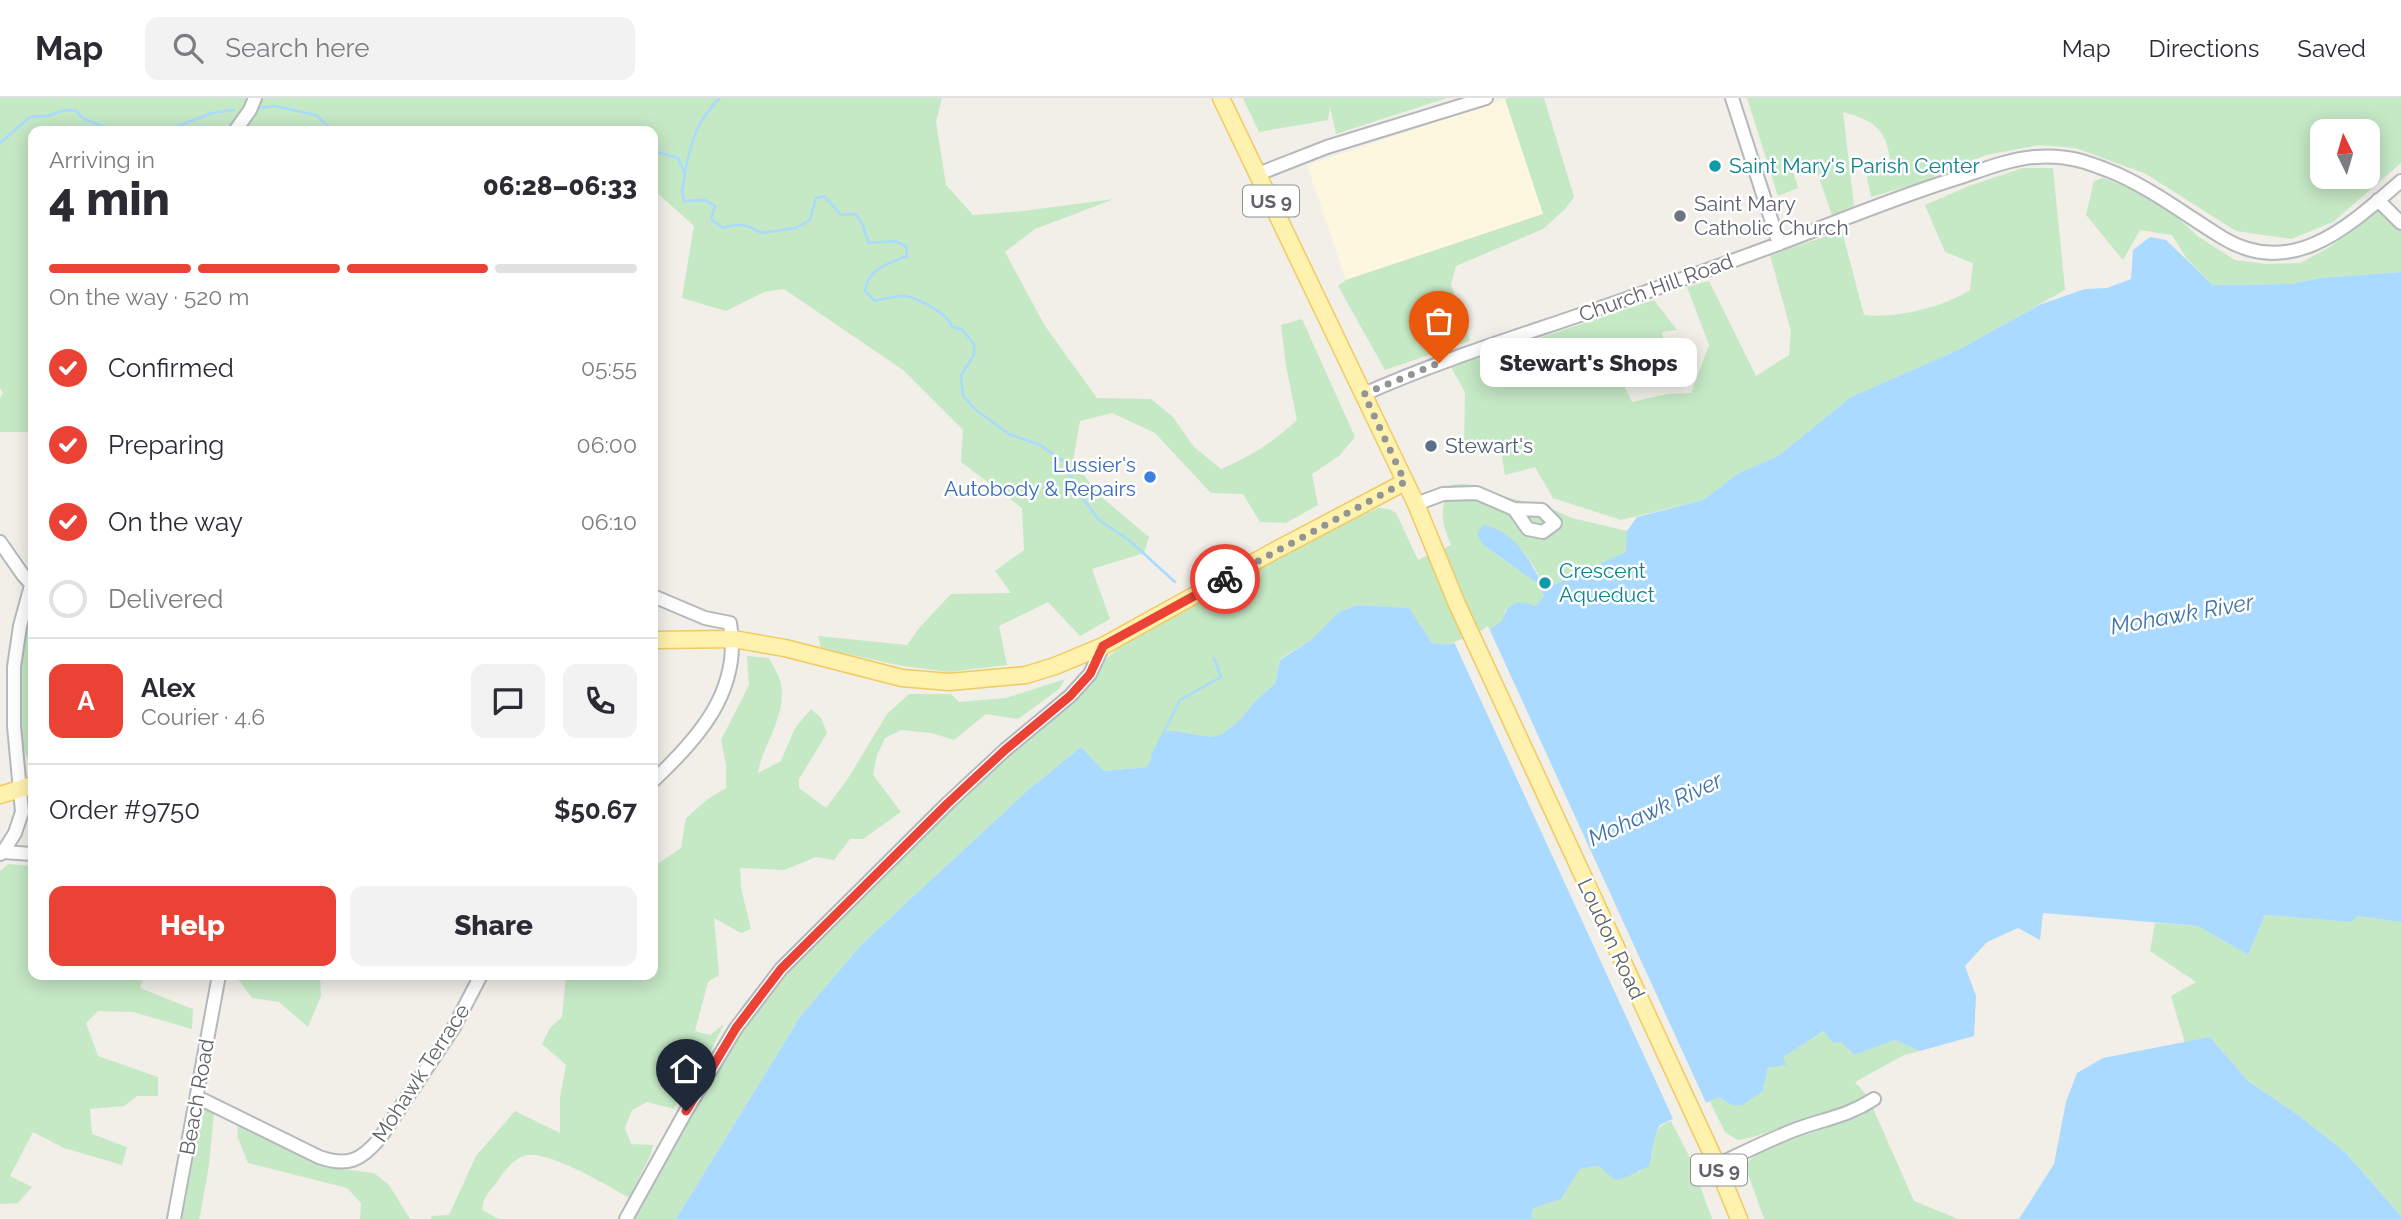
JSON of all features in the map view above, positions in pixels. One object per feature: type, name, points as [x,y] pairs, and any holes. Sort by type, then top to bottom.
[{"type":"main road","name":"US 9","points":[[1221,98],[1416,504]]},
{"type":"main road","points":[[658,640],[733,639],[785,648],[902,678],[949,682],[1026,675],[1103,646],[1405,482]]},
{"type":"main road","name":"Loudon Road","points":[[1416,504],[1457,604],[1717,1165],[1738,1219]]},
{"type":"main road","points":[[0,795],[27,786]]},
{"type":"street","points":[[239,126],[255,98]]},
{"type":"street","points":[[1258,174],[1327,147],[1486,98]]},
{"type":"street","points":[[1732,98],[1779,244]]},
{"type":"street","name":"Church Hill Road","points":[[1364,394],[1415,371],[1611,304],[1932,186],[2006,162],[2035,157],[2072,157],[2083,160],[2141,185],[2228,241],[2266,254],[2286,254],[2323,241],[2401,181]]},
{"type":"street","points":[[2378,200],[2401,223]]},
{"type":"street","points":[[1416,504],[1443,494],[1477,493],[1514,509]]},
{"type":"street","points":[[0,542],[28,577]]},
{"type":"street","points":[[1,853],[15,833],[27,786],[14,726],[14,667],[20,626],[28,597]]},
{"type":"street","points":[[658,598],[705,618],[730,623],[733,639],[724,693],[681,756],[658,775]]},
{"type":"street","points":[[626,1219],[736,1028],[781,969],[948,803],[1005,750],[1070,696],[1090,674],[1103,646]]},
{"type":"street","points":[[1,853],[28,854]]},
{"type":"street","name":"Beach Road","points":[[174,1219],[218,980]]},
{"type":"street","name":"Mohawk Terrace","points":[[197,1097],[327,1160],[336,1163],[360,1157],[380,1138],[454,1027],[478,980]]},
{"type":"street","points":[[1717,1165],[1780,1135],[1815,1122],[1844,1116],[1874,1098]]},
{"type":"shaded area","points":[[1505,99],[1544,214],[1346,280],[1307,165]]},
{"type":"green space","points":[[0,98],[942,98],[936,122],[946,185],[973,215],[1114,199],[1035,229],[1005,252],[1045,326],[1097,398],[1151,399],[1173,417],[1194,447],[1221,469],[1261,448],[1297,420],[1281,325],[1302,319],[1355,437],[1339,456],[1312,474],[1318,505],[1286,523],[1260,522],[1243,494],[1211,493],[1155,433],[1112,413],[1080,421],[1073,460],[1098,494],[1149,537],[1144,553],[1092,569],[1110,619],[1080,636],[1048,602],[999,626],[1007,665],[948,672],[897,665],[821,648],[818,636],[907,645],[951,594],[1011,593],[995,571],[1024,550],[1022,508],[961,462],[963,430],[903,370],[784,289],[764,292],[726,311],[682,298],[694,226],[658,194],[658,126],[28,126],[28,433],[0,432],[0,398],[3,393],[0,388]]},
{"type":"green space","points":[[1243,98],[1447,98],[1336,134],[1330,107],[1328,120],[1259,132]]},
{"type":"green space","points":[[1544,98],[1574,197],[1543,229],[1456,266],[1451,284],[1470,341],[1385,370],[1338,286],[1346,280],[1543,214],[1505,99]]},
{"type":"green space","points":[[1747,98],[2401,98],[2401,163],[2380,181],[2380,119],[2310,119],[2310,189],[2371,189],[2333,222],[2291,239],[2236,231],[2146,174],[2076,148],[2039,145],[1986,155],[1919,183],[1871,197],[1866,172],[1890,161],[1888,150],[1876,127],[1862,118],[1843,112],[1854,206],[1832,215],[1814,163],[1792,168],[1798,188],[1778,196]]},
{"type":"green space","points":[[2023,168],[2053,168],[2065,290],[1960,349],[1851,397],[1778,456],[1739,473],[1703,500],[1621,520],[1553,498],[1535,467],[1505,475],[1500,444],[1464,446],[1465,392],[1451,367],[1654,300],[1677,330],[1662,332],[1666,359],[1641,364],[1620,377],[1632,402],[1667,394],[1691,393],[1709,345],[1687,287],[1709,281],[1756,376],[1789,355],[1791,331],[1770,255],[1842,231],[1864,315],[1904,313],[1947,302],[1970,290],[1973,263],[1945,252],[1925,205],[1969,186]]},
{"type":"green space","points":[[2103,178],[2133,189],[2169,210],[2199,237],[2235,260],[2266,264],[2300,263],[2330,247],[2379,209],[2401,229],[2401,272],[2320,278],[2290,284],[2213,285],[2187,259],[2172,235],[2140,230],[2123,260],[2086,215],[2094,181]]},
{"type":"green space","points":[[1450,485],[1474,485],[1505,497],[1545,506],[1572,518],[1627,531],[1627,552],[1544,589],[1530,560],[1508,538],[1490,526],[1482,544],[1538,584],[1544,596],[1535,606],[1505,610],[1503,621],[1478,637],[1462,643],[1432,643],[1408,608],[1357,605],[1339,612],[1311,640],[1280,659],[1275,684],[1254,702],[1240,720],[1222,734],[1211,737],[1168,730],[1147,767],[1104,771],[1081,747],[1028,790],[862,944],[800,1017],[676,1219],[625,1219],[768,984],[1118,648],[1286,551],[1378,508],[1396,513],[1418,560],[1451,545],[1443,522],[1444,502]]},
{"type":"green space","points":[[28,620],[28,757],[22,742],[18,707],[20,654]]},
{"type":"green space","points":[[747,656],[769,658],[781,684],[781,707],[758,773],[781,761],[795,728],[811,709],[821,718],[827,733],[799,779],[799,788],[826,808],[847,780],[887,714],[909,694],[951,694],[959,702],[1006,698],[1065,679],[1059,689],[1018,719],[986,714],[954,740],[931,733],[901,730],[885,738],[877,755],[873,775],[901,812],[863,839],[850,839],[834,860],[816,857],[784,870],[740,868],[741,888],[751,929],[741,933],[714,918],[719,975],[708,982],[695,1031],[710,1035],[724,1024],[710,1052],[697,1054],[674,1109],[647,1102],[632,1110],[625,1128],[631,1144],[653,1145],[629,1198],[560,1162],[546,1157],[523,1156],[511,1164],[485,1198],[482,1210],[499,1219],[431,1219],[432,1216],[449,1215],[476,1156],[515,1111],[560,1133],[560,1097],[566,1065],[542,1044],[550,1028],[562,1017],[566,980],[658,980],[658,864],[681,848],[686,818],[726,788],[726,764],[721,740],[749,685]]},
{"type":"green space","points":[[8,864],[28,866],[28,980],[142,980],[140,988],[193,1009],[192,1029],[133,1012],[98,1011],[86,1023],[98,1056],[158,1077],[158,1096],[137,1096],[124,1106],[90,1109],[92,1134],[127,1147],[122,1165],[64,1148],[33,1132],[10,1176],[32,1187],[18,1203],[0,1204],[0,871]]},
{"type":"green space","points":[[2265,915],[2351,922],[2356,916],[2401,922],[2401,1216],[2346,1153],[2301,1117],[2248,1081],[2210,1037],[2185,1043],[2171,996],[2196,982],[2150,951],[2155,923],[2198,926],[2248,955]]},
{"type":"green space","points":[[239,980],[320,980],[321,996],[308,1027],[279,1002],[252,998]]},
{"type":"green space","points":[[1825,1031],[1854,1055],[1895,1040],[1920,1051],[1904,1055],[1855,1082],[1868,1097],[1849,1106],[1744,1139],[1737,1140],[1725,1132],[1709,1100],[1718,1097],[1732,1105],[1743,1105],[1763,1091],[1768,1068],[1785,1064],[1782,1057]]},
{"type":"green space","points":[[203,1106],[214,1112],[209,1165],[200,1216],[199,1219],[182,1219]]},
{"type":"green space","points":[[1872,1106],[1914,1201],[1958,1219],[1764,1219],[1745,1165],[1759,1151],[1863,1115]]},
{"type":"green space","points":[[1671,1121],[1690,1158],[1712,1219],[1535,1219],[1531,1216],[1534,1208],[1561,1199],[1580,1169],[1599,1166],[1639,1172],[1651,1158],[1657,1131]]},
{"type":"green space","points":[[237,1124],[325,1167],[374,1173],[389,1185],[410,1219],[360,1219],[361,1203],[347,1188],[248,1163],[238,1138]]},
{"type":"water","name":"Mohawk River","points":[[2150,237],[2166,240],[2213,285],[2290,284],[2320,278],[2401,272],[2401,922],[2357,916],[2351,922],[2265,915],[2248,955],[2198,926],[2043,913],[2040,940],[2018,928],[1987,942],[1965,966],[1976,996],[1974,1036],[1920,1051],[1895,1040],[1854,1055],[1841,1042],[1833,1043],[1824,1031],[1783,1057],[1786,1065],[1768,1068],[1763,1091],[1743,1105],[1732,1105],[1718,1097],[1660,1125],[1649,1166],[1615,1180],[1599,1166],[1580,1169],[1561,1199],[1534,1208],[1531,1216],[1535,1219],[676,1219],[800,1017],[862,944],[1028,790],[1081,747],[1104,771],[1147,767],[1168,730],[1211,737],[1222,734],[1240,720],[1254,702],[1275,684],[1280,660],[1311,640],[1339,612],[1357,605],[1409,608],[1432,643],[1462,643],[1477,637],[1502,621],[1510,606],[1523,602],[1535,606],[1544,596],[1538,584],[1482,544],[1477,534],[1483,525],[1504,533],[1513,540],[1528,559],[1544,589],[1626,552],[1627,531],[1637,517],[1703,500],[1739,473],[1778,456],[1851,397],[1960,349],[2039,305],[2085,289],[2107,288],[2131,279],[2133,250]]},
{"type":"water","points":[[2210,1037],[2248,1081],[2301,1117],[2346,1153],[2401,1219],[2019,1219],[2054,1164],[2066,1102],[2077,1073],[2103,1058]]},
{"type":"pier","points":[[1488,626],[1707,1105],[1675,1123],[1454,642],[1476,634]]},
{"type":"waterway","points":[[685,172],[696,132],[706,114],[720,98]]},
{"type":"waterway","points":[[259,108],[274,106],[316,115],[328,126]]},
{"type":"waterway","points":[[0,143],[30,117],[47,116],[65,110],[76,111],[84,119],[103,126]]},
{"type":"waterway","points":[[178,126],[212,113],[234,110]]},
{"type":"waterway","points":[[658,152],[678,158],[685,174],[682,191],[684,201],[705,200],[715,206],[711,219],[723,228],[743,225],[761,233],[796,228],[810,220],[816,198],[824,196],[841,215],[855,214],[862,223],[869,243],[895,241],[906,246],[907,256],[875,272],[865,291],[875,301],[897,296],[914,298],[939,312],[953,327],[962,329],[974,344],[974,355],[961,375],[963,396],[976,410],[1009,434],[1040,445],[1065,462],[1076,490],[1099,520],[1130,541],[1175,582]]},
{"type":"waterway","points":[[1152,756],[1180,700],[1221,677],[1214,658]]},
{"type":"way so far","points":[[1225,579],[1405,482],[1364,394],[1439,363]]},
{"type":"place","name":"Saint Mary's Parish Center","points":[[1715,166]]},
{"type":"place","name":"Saint Mary Catholic Church","points":[[1680,216]]},
{"type":"place","name":"Stewart's Shops","points":[[1439,363]]},
{"type":"place","name":"Stewart's","points":[[1431,446]]},
{"type":"place","name":"Lussier's Autobody & Repairs","points":[[1150,477]]},
{"type":"place","name":"Crescent Aqueduct","points":[[1545,583]]},
{"type":"route","points":[[686,1111],[736,1028],[781,969],[948,803],[1005,750],[1070,696],[1090,674],[1103,646],[1225,579]]}]
